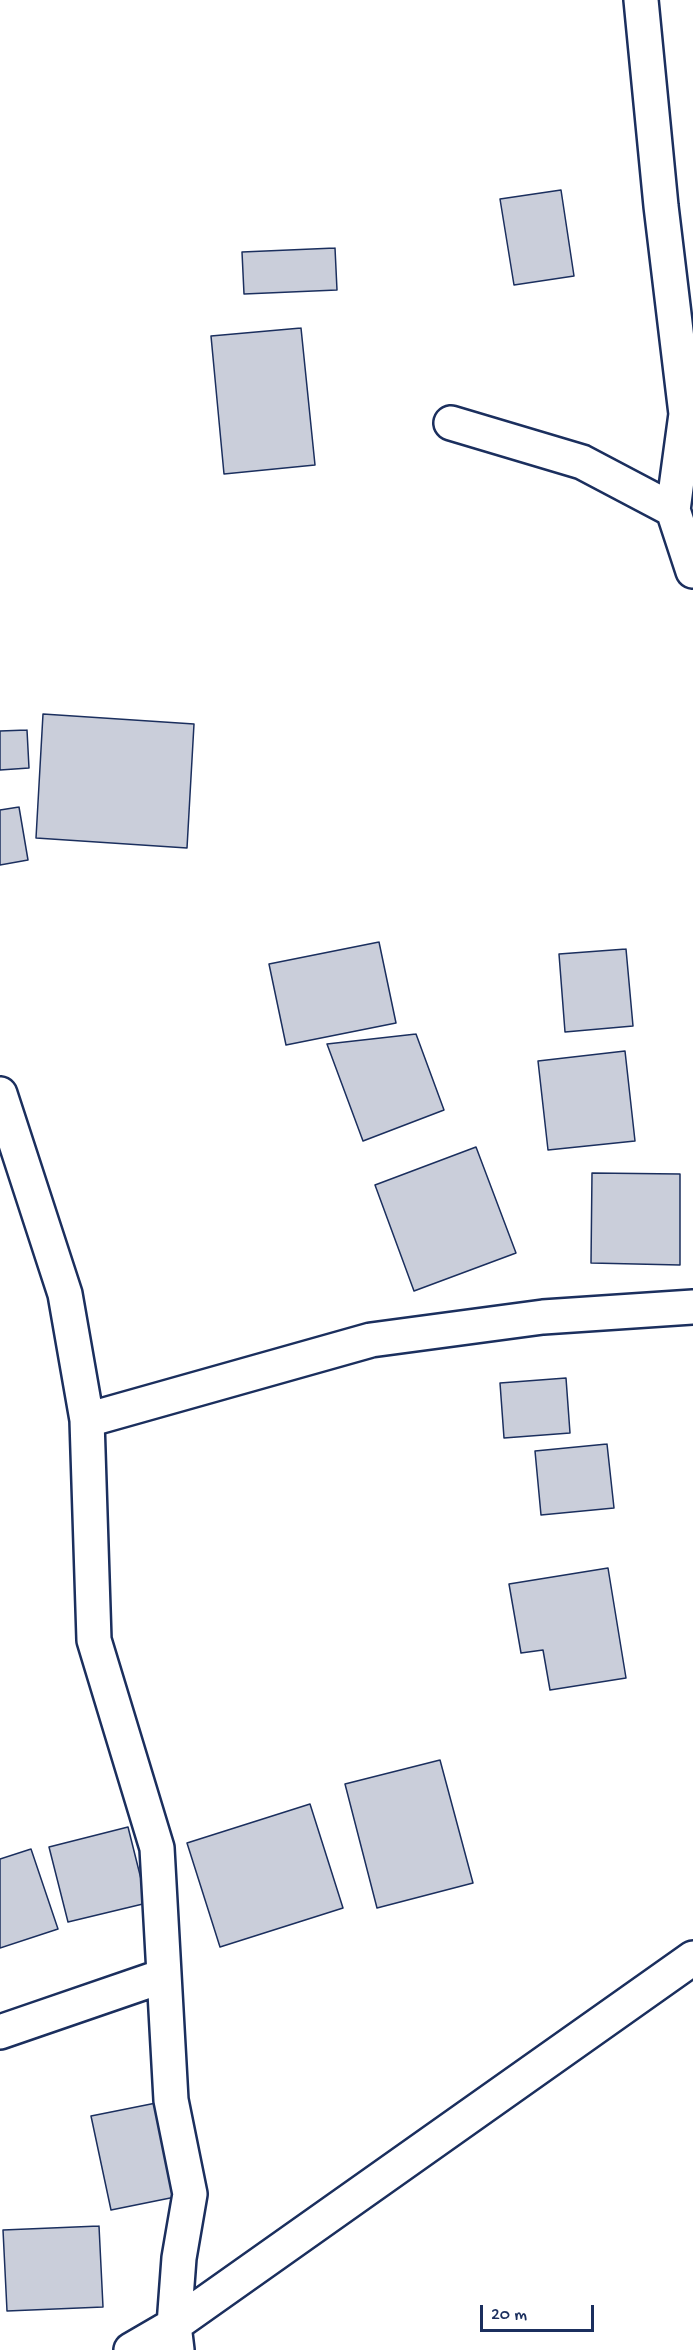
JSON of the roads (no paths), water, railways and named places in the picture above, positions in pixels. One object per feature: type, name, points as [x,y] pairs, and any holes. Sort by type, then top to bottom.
[{"type":"street","points":[[641,0],[661,207],[686,414],[673,510],[689,567],[693,571]]},
{"type":"street","points":[[451,423],[582,462],[673,510]]},
{"type":"street","points":[[0,1094],[65,1294],[87,1420],[94,1640],[157,1848],[171,2100],[190,2194],[179,2258],[176,2338]]},
{"type":"street","points":[[87,1420],[372,1340],[543,1317],[693,1307]]},
{"type":"street","points":[[131,2350],[176,2338],[693,1958]]},
{"type":"street","points":[[0,2032],[163,1976]]}]
